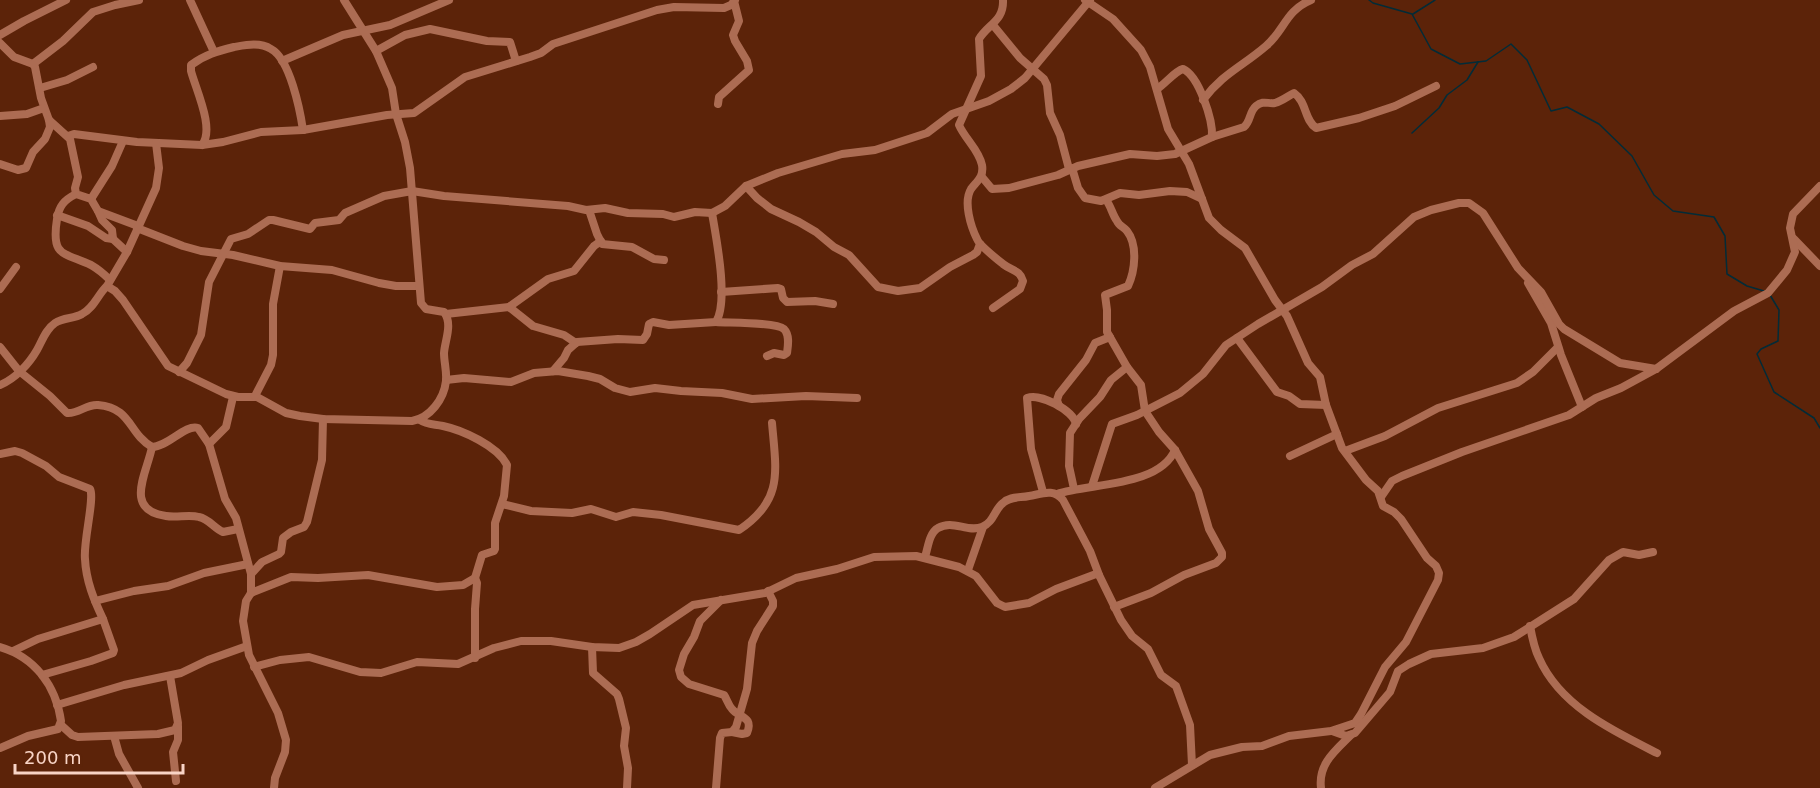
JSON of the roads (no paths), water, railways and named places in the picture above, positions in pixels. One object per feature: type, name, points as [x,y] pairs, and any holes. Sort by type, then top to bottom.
[{"type":"street","points":[[0,35],[66,0]]},
{"type":"street","points":[[33,64],[63,41],[93,12],[114,2],[139,0]]},
{"type":"street","points":[[190,0],[214,52]]},
{"type":"street","points":[[344,0],[376,51],[392,88],[396,114],[407,149],[418,286],[422,306],[446,314],[509,308],[548,279],[574,271],[590,250],[601,241]]},
{"type":"street","points":[[282,61],[344,35],[406,19],[449,0]]},
{"type":"street","points":[[68,136],[74,134],[123,141],[202,145],[261,132],[303,130],[396,114],[410,114],[419,111],[465,77],[490,71],[541,53],[552,44],[643,14],[674,7],[724,8],[729,7],[735,0]]},
{"type":"street","points":[[717,104],[719,97],[749,70],[734,37],[740,21],[735,0]]},
{"type":"street","points":[[1003,0],[1002,12],[979,39],[982,72],[959,125],[980,161],[982,177],[987,186],[992,189],[998,190],[1050,178],[1071,169],[1130,154],[1166,156],[1247,124],[1252,110],[1258,104],[1275,103],[1294,93],[1302,100],[1309,122],[1316,128],[1359,118],[1395,106],[1436,86]]},
{"type":"street","points":[[1203,100],[1225,75],[1266,46],[1291,12],[1311,0]]},
{"type":"street","points":[[179,372],[187,363],[201,335],[209,282],[231,239],[248,234],[269,220],[310,229],[315,223],[339,220],[347,213],[384,196],[412,191],[590,210],[604,208],[628,213],[663,214],[674,218],[695,212],[712,213],[725,206],[746,186],[797,167],[842,154],[875,150],[927,133],[948,116],[988,101],[1011,89],[1025,78],[1064,34],[1087,1],[1113,19],[1133,39],[1148,60],[1166,124],[1199,186],[1213,223],[1245,248],[1287,316],[1308,363],[1320,377],[1326,405],[1336,434],[1345,451],[1381,497],[1383,506],[1401,519],[1427,558],[1436,566],[1439,576],[1406,642],[1385,667],[1358,719],[1350,726],[1332,731],[1289,736],[1256,747],[1238,747],[1210,755],[1155,788]]},
{"type":"street","points":[[993,25],[1031,70],[1044,79],[1047,85],[1050,113],[1083,196],[1098,201],[1120,193],[1139,195],[1187,192],[1202,199]]},
{"type":"street","points":[[376,51],[405,35],[430,30],[487,41],[510,42],[516,61]]},
{"type":"street","points":[[0,43],[14,57],[33,64],[49,120],[48,134],[33,152],[26,168],[18,170],[0,164]]},
{"type":"street","points":[[202,145],[207,138],[207,126],[190,68],[193,63],[214,52],[256,45],[273,50],[282,61],[293,88],[303,130]]},
{"type":"street","points":[[40,88],[67,80],[93,67]]},
{"type":"street","points":[[1157,89],[1168,82],[1178,70],[1183,69],[1194,79],[1203,100],[1209,117],[1212,137]]},
{"type":"street","points":[[0,116],[27,114],[44,108]]},
{"type":"street","points":[[49,120],[68,136],[78,177],[76,194]]},
{"type":"street","points":[[91,199],[112,166],[123,141]]},
{"type":"street","points":[[0,386],[12,379],[33,356],[48,330],[65,318],[82,314],[89,309],[109,283],[127,252],[156,188],[158,179],[156,143]]},
{"type":"street","points":[[1187,192],[1193,175]]},
{"type":"street","points":[[982,177],[970,192],[968,201],[972,227],[980,244],[1002,264],[1018,272],[1023,281],[1020,289],[993,308]]},
{"type":"street","points":[[746,186],[771,209],[816,232],[834,247],[849,255],[864,270],[875,286],[886,289],[906,291],[920,288],[950,267],[973,255],[980,244]]},
{"type":"street","points":[[1381,497],[1397,478],[1462,452],[1562,418],[1596,398],[1635,381],[1656,369],[1734,311],[1768,293],[1778,283],[1795,252],[1790,228],[1793,214],[1820,186]]},
{"type":"street","points":[[76,194],[91,199],[102,220],[112,229],[113,238],[127,252]]},
{"type":"street","points":[[76,194],[63,202],[57,215],[56,239],[60,251],[71,258],[91,265],[109,283],[144,327],[168,366],[233,396],[255,396],[286,413],[323,419],[420,420],[478,438],[501,456],[507,465],[506,486],[495,523],[495,549],[482,555],[475,578],[477,583],[475,658]]},
{"type":"street","points":[[1106,200],[1117,222],[1129,234],[1135,256],[1135,264],[1128,286],[1105,295],[1106,328],[1127,367],[1141,385],[1145,411],[1175,450],[1197,491],[1209,529],[1221,550],[1222,557],[1216,563],[1184,575],[1151,593],[1114,608]]},
{"type":"street","points":[[1092,486],[1110,426],[1168,401],[1210,366],[1219,351],[1322,287],[1352,265],[1373,254],[1420,213],[1459,203],[1469,203],[1483,213],[1523,275],[1551,323],[1582,407]]},
{"type":"street","points":[[590,210],[601,241],[611,246],[632,247],[654,259],[664,260]]},
{"type":"street","points":[[98,211],[183,246],[280,267],[322,269],[372,282],[396,286],[418,286]]},
{"type":"street","points":[[712,213],[721,292],[719,317],[716,322]]},
{"type":"street","points":[[57,215],[88,226],[106,238],[113,238]]},
{"type":"street","points":[[1794,239],[1820,266]]},
{"type":"street","points":[[0,289],[16,267]]},
{"type":"street","points":[[255,396],[271,365],[273,355],[273,304],[280,267]]},
{"type":"street","points":[[1523,275],[1538,288],[1559,324],[1570,333],[1620,363],[1656,369]]},
{"type":"street","points":[[721,292],[778,288],[781,289],[783,298],[788,302],[814,301],[833,304]]},
{"type":"street","points":[[509,308],[528,324],[564,335],[576,343]]},
{"type":"street","points":[[420,420],[438,403],[446,380],[444,357],[448,323],[446,314]]},
{"type":"street","points":[[553,371],[576,343],[618,339],[643,340],[649,324],[653,322],[669,325],[716,322],[774,326],[784,329],[788,336],[787,353],[784,355],[774,352],[767,356]]},
{"type":"street","points":[[1059,406],[1057,400],[1059,394],[1086,360],[1095,344],[1110,337]]},
{"type":"street","points":[[1237,338],[1277,392],[1289,396],[1300,404],[1326,405]]},
{"type":"street","points":[[0,347],[20,371],[67,413],[90,405],[117,409],[126,416],[142,439],[152,447]]},
{"type":"street","points":[[1345,451],[1385,436],[1438,408],[1517,383],[1533,372],[1558,347]]},
{"type":"street","points":[[1074,489],[1069,466],[1070,435],[1111,380],[1127,367]]},
{"type":"street","points":[[446,380],[464,378],[511,382],[534,373],[553,371],[588,376],[630,392],[662,388],[722,393],[752,399],[806,396],[857,398]]},
{"type":"street","points":[[209,444],[226,427],[233,396]]},
{"type":"street","points":[[1043,492],[1031,449],[1027,400],[1029,397],[1036,397],[1059,406],[1073,416],[1076,424]]},
{"type":"street","points":[[251,574],[262,562],[279,554],[286,534],[304,527],[307,522],[322,460],[323,419]]},
{"type":"street","points":[[502,504],[531,511],[572,513],[591,509],[616,517],[633,513],[661,514],[739,530],[762,510],[773,488],[775,474],[772,423]]},
{"type":"street","points":[[152,447],[165,444],[193,427],[201,432],[209,444],[225,499],[233,510],[251,574],[251,593],[246,601],[243,621],[247,646],[254,667],[278,713],[286,740],[285,752],[275,778],[274,788]]},
{"type":"street","points":[[1290,456],[1336,434]]},
{"type":"street","points":[[152,447],[140,488],[142,503],[147,509],[166,516],[200,517],[223,532],[238,529]]},
{"type":"street","points":[[925,557],[932,533],[937,528],[946,525],[972,529],[983,527],[991,522],[1001,505],[1008,499],[1043,492],[1057,494],[1151,474],[1167,464],[1175,450]]},
{"type":"street","points":[[0,454],[15,451],[22,453],[46,466],[59,477],[90,489],[93,500],[89,511],[85,559],[90,589],[114,650],[113,653],[91,662],[42,675]]},
{"type":"street","points":[[1057,494],[1063,500],[1090,551],[1114,608],[1132,636],[1148,649],[1161,675],[1176,686],[1190,725],[1192,765]]},
{"type":"street","points":[[968,570],[983,527]]},
{"type":"street","points":[[1321,788],[1322,769],[1327,760],[1359,729],[1385,699],[1393,686],[1396,674],[1402,669],[1431,654],[1491,646],[1514,637],[1574,599],[1609,560],[1623,552],[1639,555],[1653,552]]},
{"type":"street","points":[[254,667],[280,660],[309,657],[360,672],[381,673],[417,662],[458,664],[494,648],[521,641],[551,641],[591,647],[625,647],[650,634],[693,605],[768,591],[796,578],[837,569],[874,557],[903,555],[925,557],[968,570],[984,585],[997,603],[1005,607],[1029,603],[1056,589],[1093,575],[1099,575]]},
{"type":"street","points":[[95,600],[168,586],[194,576],[248,564]]},
{"type":"street","points":[[251,593],[291,577],[368,575],[437,587],[464,585],[475,578]]},
{"type":"street","points":[[732,732],[747,689],[752,643],[773,606],[768,591]]},
{"type":"street","points":[[716,788],[721,734],[732,732],[743,734],[748,730],[748,722],[733,711],[724,695],[689,684],[680,673],[684,654],[700,621],[722,600]]},
{"type":"street","points":[[13,651],[38,639],[103,619]]},
{"type":"street","points":[[1530,626],[1545,671],[1571,701],[1614,731],[1658,753]]},
{"type":"street","points":[[57,705],[124,685],[170,676],[247,646]]},
{"type":"street","points":[[0,647],[23,656],[42,675],[57,705],[61,725],[75,737],[168,733],[178,726]]},
{"type":"street","points":[[591,647],[593,673],[616,694],[621,707],[626,728],[624,741],[628,768],[627,788]]},
{"type":"street","points":[[170,676],[178,726],[178,740],[174,752],[176,781]]},
{"type":"street","points":[[0,748],[28,736],[53,731],[61,725]]},
{"type":"street","points":[[1332,731],[1346,736],[1351,735]]},
{"type":"street","points":[[114,736],[119,754],[138,788]]},
{"type":"waterway","points":[[1369,0],[1412,14],[1431,49],[1460,64],[1486,61],[1511,44],[1527,60],[1551,111],[1567,107],[1599,124],[1632,156],[1654,195],[1673,211],[1714,217],[1725,236],[1727,274],[1747,286],[1764,291]]},
{"type":"waterway","points":[[1413,14],[1435,0]]},
{"type":"waterway","points":[[1412,133],[1439,108],[1447,95],[1467,80],[1478,62]]},
{"type":"waterway","points":[[1770,295],[1779,310],[1778,341],[1761,349],[1757,354],[1774,392],[1814,418],[1820,428]]}]
